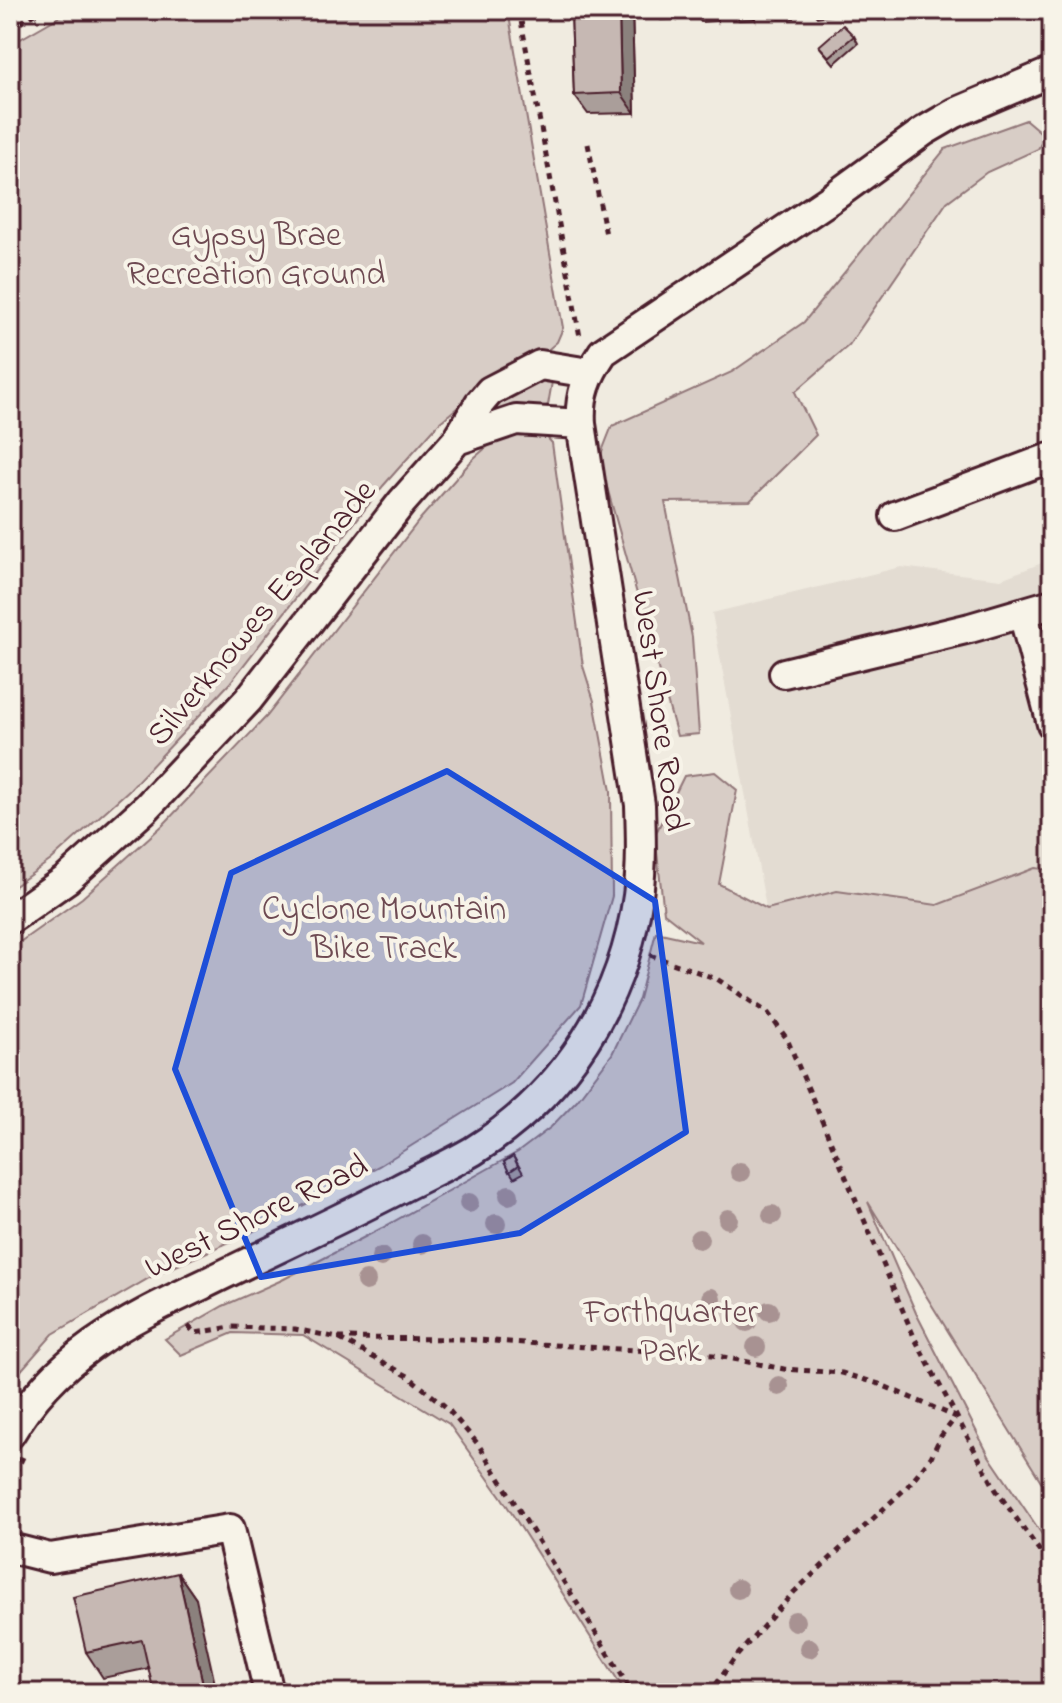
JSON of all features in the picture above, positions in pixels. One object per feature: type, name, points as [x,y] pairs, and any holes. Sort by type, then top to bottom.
[{"type":"street","points":[[589,373],[603,352],[829,200],[924,131],[955,113],[1052,72]]},
{"type":"street","name":"Silverknowes Esplanade","points":[[10,919],[67,879],[146,808],[248,700],[402,502],[457,440],[490,391],[540,365],[589,373]]},
{"type":"street","name":"West Shore Road","points":[[20,1439],[43,1387],[97,1339],[165,1302],[368,1205],[472,1151],[511,1124],[564,1073],[606,1009],[626,949],[638,896],[640,805],[581,424],[582,393],[589,373]]},
{"type":"street","name":"Silverknowes Esplanade","points":[[457,440],[516,420],[581,424]]},
{"type":"street","points":[[895,516],[1052,457]]},
{"type":"street","points":[[784,673],[1052,604]]},
{"type":"street","points":[[1023,613],[1052,724]]},
{"type":"street","points":[[10,1548],[50,1558],[230,1529],[269,1693]]},
{"type":"path","points":[[10,29],[42,10]]},
{"type":"path","points":[[519,10],[575,321],[589,373]]},
{"type":"path","points":[[588,144],[606,235]]},
{"type":"path","points":[[626,949],[717,979],[768,1013],[787,1039],[915,1339],[996,1490],[1052,1568]]},
{"type":"path","points":[[188,1326],[195,1333],[231,1327],[295,1329],[338,1338],[461,1339],[713,1355],[784,1369],[842,1373],[879,1384],[956,1417]]},
{"type":"path","points":[[338,1338],[408,1376],[446,1407],[478,1444],[633,1693]]},
{"type":"path","points":[[710,1693],[734,1659],[794,1592],[921,1471],[956,1417]]},
{"type":"path","points":[[10,1484],[20,1439]]},
{"type":"highlighted area","points":[[447,771],[655,901],[686,1132],[520,1233],[261,1277],[175,1069],[231,873]]},
{"type":"shaded area","points":[[1052,559],[1052,888],[769,924],[712,613],[901,567],[1001,579]]},
{"type":"green space","name":"Gypsy Brae Recreation Ground","points":[[71,10],[508,10],[563,328],[557,342],[543,354],[470,397],[439,423],[383,486],[229,684],[129,790],[51,860],[10,889],[10,45]]},
{"type":"green space","points":[[1026,120],[1045,136],[1038,149],[987,172],[947,202],[849,345],[795,392],[816,435],[750,501],[665,502],[692,637],[699,734],[677,736],[599,459],[612,426],[732,372],[804,322],[945,149]]},
{"type":"green space","points":[[549,376],[552,382],[548,405],[535,410],[493,415],[488,407]]},
{"type":"green space","name":"Cyclone Mountain Bike Track","points":[[542,432],[552,443],[583,666],[594,701],[611,791],[612,896],[581,1005],[512,1083],[379,1166],[254,1231],[151,1277],[53,1334],[10,1383],[10,949],[82,898],[163,825],[267,716],[421,518],[474,458],[502,434]]},
{"type":"green space","name":"Forthquarter Park","points":[[715,772],[737,790],[719,884],[767,909],[837,891],[937,905],[1035,868],[1052,870],[1052,1499],[868,1202],[916,1313],[989,1456],[1052,1549],[1052,1693],[626,1693],[502,1498],[449,1424],[303,1335],[233,1333],[181,1355],[165,1339],[223,1306],[282,1280],[382,1228],[518,1152],[551,1127],[577,1100],[612,1054],[639,999],[656,932],[701,942],[664,913],[655,835],[684,776]]},
{"type":"building","points":[[571,10],[619,10],[621,93],[574,95]]},
{"type":"building","points":[[696,10],[712,10],[712,14],[696,15]]},
{"type":"building","points":[[843,25],[854,36],[829,57],[819,46]]},
{"type":"building","points":[[1052,625],[1052,673],[1043,627]]},
{"type":"building","points":[[1052,733],[1052,775],[1043,735]]},
{"type":"building","points":[[513,1156],[518,1166],[509,1172],[504,1162]]},
{"type":"building","points":[[178,1573],[205,1693],[154,1693],[142,1640],[86,1652],[73,1597]]}]
